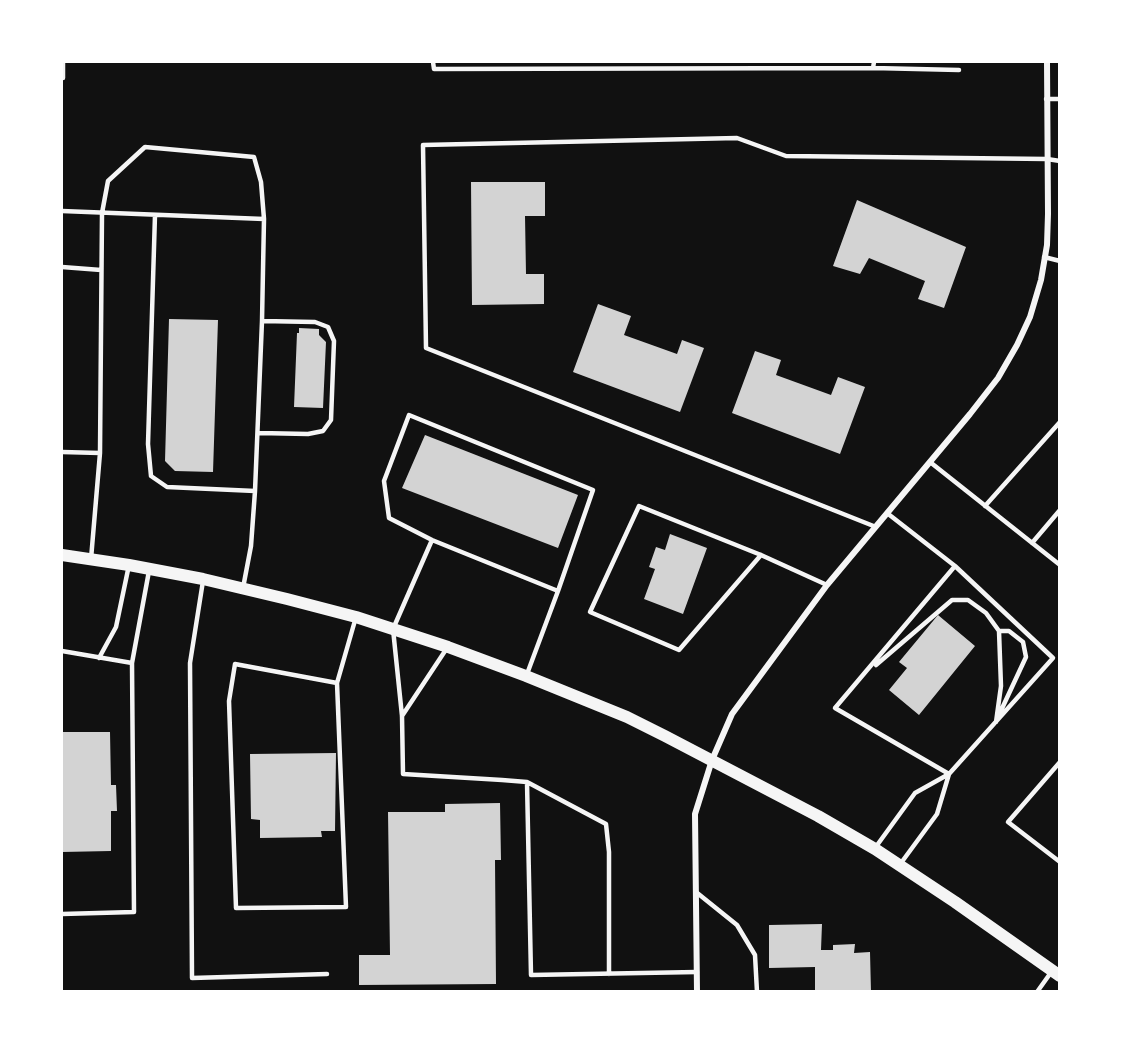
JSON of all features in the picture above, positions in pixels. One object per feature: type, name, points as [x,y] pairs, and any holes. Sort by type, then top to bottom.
[{"type":"main road","points":[[62,555],[203,579],[356,618],[448,647],[627,717],[818,816],[875,849],[1056,973]]},
{"type":"street","points":[[697,992],[695,814],[712,760],[732,714],[827,585],[998,378],[1030,317],[1041,280],[1047,245],[1047,62]]},
{"type":"lane","points":[[62,78],[63,62]]},
{"type":"lane","points":[[434,62],[434,69],[873,68],[959,70]]},
{"type":"lane","points":[[586,62],[587,68]]},
{"type":"lane","points":[[873,68],[874,62]]},
{"type":"lane","points":[[1046,99],[1059,99]]},
{"type":"lane","points":[[876,527],[426,348],[423,145],[737,138],[786,156],[1059,161]]},
{"type":"lane","points":[[91,559],[100,453],[102,213],[108,181],[145,147],[254,157],[261,182],[264,219],[262,321],[255,491],[251,546],[243,588]]},
{"type":"lane","points":[[62,211],[264,219]]},
{"type":"lane","points":[[155,215],[147,444],[151,476],[167,486],[255,491]]},
{"type":"lane","points":[[1044,257],[1059,261]]},
{"type":"lane","points":[[62,267],[101,270]]},
{"type":"lane","points":[[258,433],[308,434],[323,431],[331,420],[334,341],[328,327],[315,322],[262,321]]},
{"type":"lane","points":[[526,676],[558,591],[593,490],[409,415],[384,482],[389,518],[432,540],[558,591]]},
{"type":"lane","points":[[985,506],[1059,422]]},
{"type":"lane","points":[[62,452],[100,453]]},
{"type":"lane","points":[[930,462],[1059,565]]},
{"type":"lane","points":[[761,555],[679,650],[591,612],[639,506],[761,555],[827,585]]},
{"type":"lane","points":[[1032,543],[1059,510]]},
{"type":"lane","points":[[875,849],[915,793],[949,774],[1053,658],[955,566],[887,513]]},
{"type":"lane","points":[[432,540],[393,630],[402,716],[403,774],[527,783],[606,824],[609,852],[609,974]]},
{"type":"lane","points":[[99,658],[116,627],[129,565]]},
{"type":"lane","points":[[949,774],[835,708],[955,566]]},
{"type":"lane","points":[[62,914],[134,912],[132,663],[149,568]]},
{"type":"lane","points":[[203,579],[190,663],[192,978],[327,974]]},
{"type":"lane","points":[[865,674],[952,600],[968,600],[986,613],[999,631],[1001,686],[996,722]]},
{"type":"lane","points":[[337,682],[235,664],[229,701],[236,908],[346,907],[337,682],[356,618]]},
{"type":"lane","points":[[996,722],[1026,657],[1023,642],[1009,631],[999,631]]},
{"type":"lane","points":[[402,716],[448,647]]},
{"type":"lane","points":[[62,651],[132,663]]},
{"type":"lane","points":[[1059,762],[1008,822],[1059,862]]},
{"type":"lane","points":[[900,865],[936,814],[949,774]]},
{"type":"lane","points":[[527,783],[531,975],[696,972]]},
{"type":"lane","points":[[696,892],[737,926],[755,955],[757,992]]},
{"type":"lane","points":[[1037,992],[1056,973]]},
{"type":"building","points":[[471,182],[545,182],[545,216],[525,216],[526,274],[544,274],[544,304],[472,305]]},
{"type":"building","points":[[857,200],[966,247],[944,308],[918,299],[925,281],[869,258],[860,274],[833,266]]},
{"type":"building","points":[[598,304],[631,316],[624,335],[677,354],[682,340],[704,348],[680,412],[573,372]]},
{"type":"building","points":[[169,319],[218,320],[213,472],[175,471],[165,461]]},
{"type":"building","points":[[299,328],[319,329],[319,335],[326,342],[323,408],[294,407]]},
{"type":"building","points":[[755,351],[781,360],[776,375],[831,395],[838,377],[865,387],[840,454],[732,413]]},
{"type":"building","points":[[425,435],[578,495],[558,548],[402,488]]},
{"type":"building","points":[[670,534],[707,548],[683,614],[644,599],[655,569],[649,567],[656,547],[665,550]]},
{"type":"building","points":[[938,615],[975,646],[919,715],[889,690],[907,668],[899,662]]},
{"type":"building","points":[[62,732],[110,732],[111,785],[116,785],[117,811],[111,811],[111,851],[62,852]]},
{"type":"building","points":[[336,753],[335,831],[321,831],[322,837],[260,838],[260,820],[251,819],[250,754]]},
{"type":"building","points":[[500,803],[501,860],[495,860],[496,984],[359,985],[359,955],[390,955],[388,812],[445,812],[445,804]]},
{"type":"building","points":[[822,924],[821,950],[833,950],[833,945],[855,944],[854,953],[870,952],[871,992],[815,992],[815,967],[769,968],[769,925]]}]
